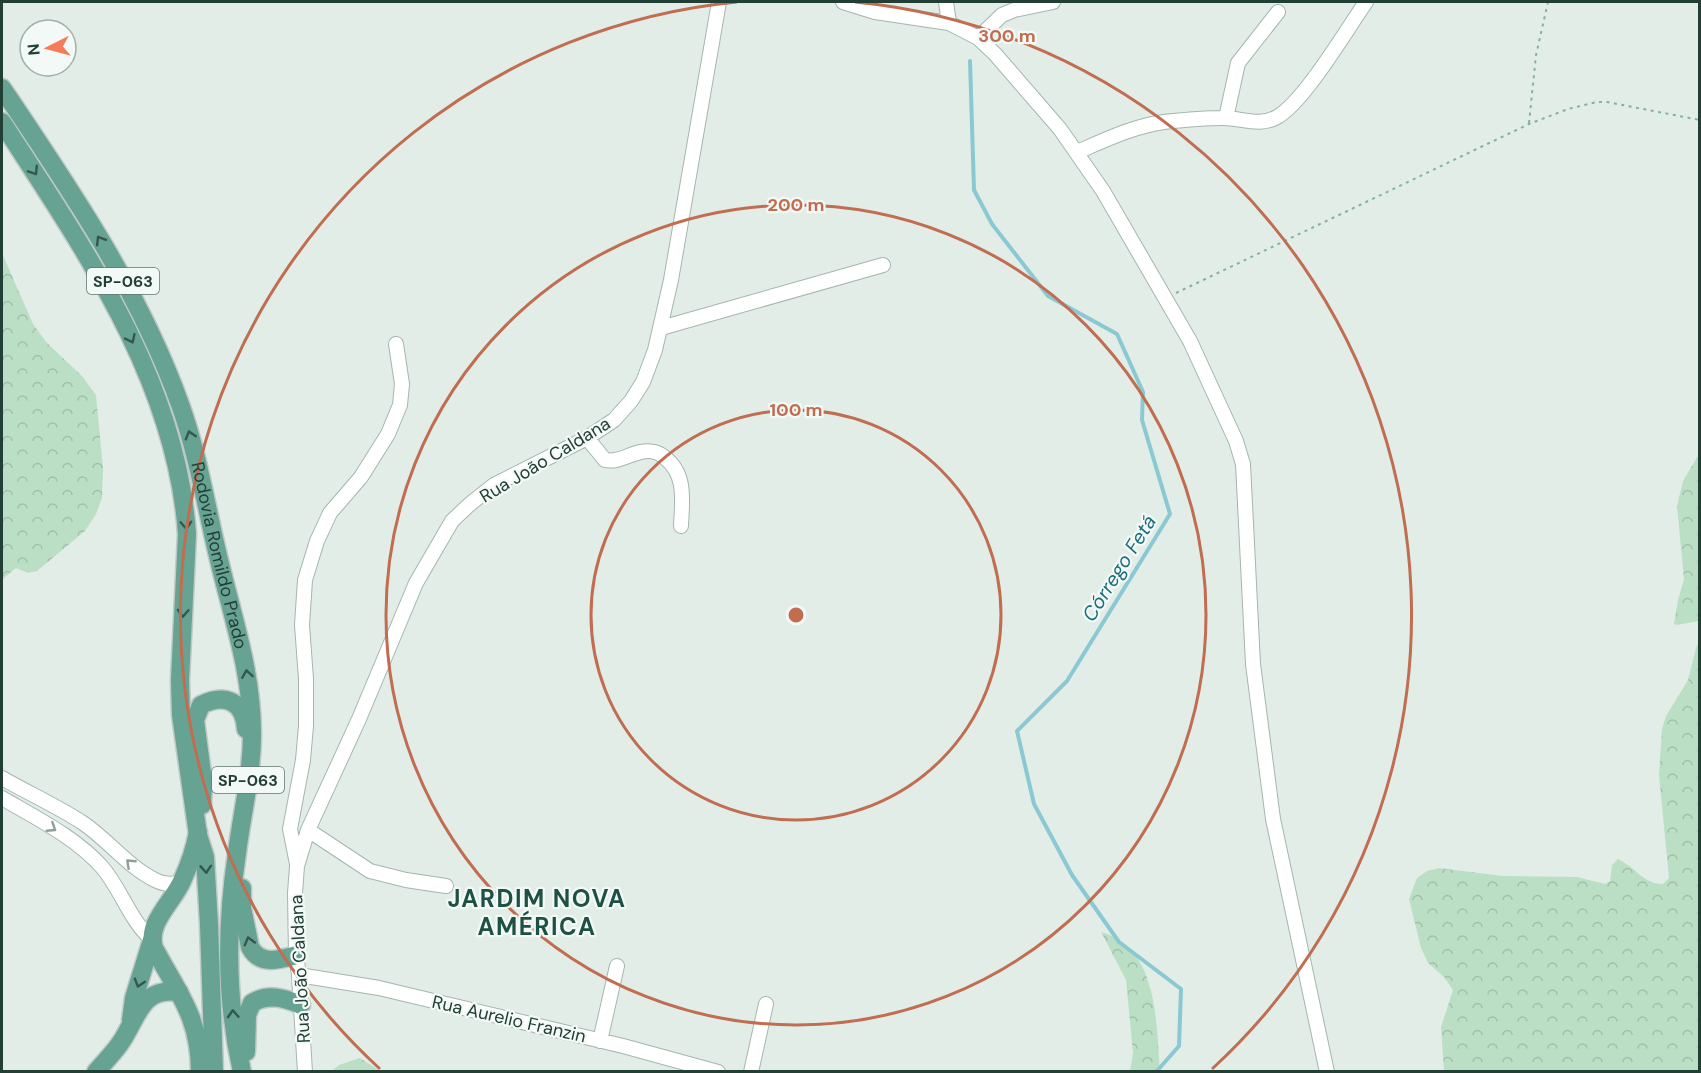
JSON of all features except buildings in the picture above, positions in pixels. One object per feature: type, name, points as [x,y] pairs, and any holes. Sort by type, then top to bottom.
[{"type":"main road","name":"Rodovia Romildo Prado","points":[[2,88],[68,188],[143,317],[181,406],[194,447],[219,563],[246,666],[252,711],[252,758],[237,852],[229,932],[233,1022],[243,1071]]},
{"type":"main road","name":"Rodovia Romildo Prado","points":[[2,122],[81,242],[119,313],[148,376],[174,449],[187,534],[180,680],[181,715],[198,835],[205,857],[214,1071]]},
{"type":"main road","points":[[130,1028],[134,998],[160,916],[182,882],[198,835],[203,781],[195,720],[201,705],[213,699],[226,699],[237,705],[246,722],[250,789],[242,908],[250,947],[257,956],[265,960],[296,956]]},
{"type":"main road","points":[[152,940],[189,1010],[197,1033],[200,1071]]},
{"type":"main road","points":[[96,1071],[122,1041],[142,1006],[155,993],[180,992]]},
{"type":"main road","points":[[243,1071],[248,1015],[252,1003],[263,998],[284,998],[301,1005]]},
{"type":"street","name":"Rua João Caldana","points":[[305,1071],[300,975],[296,956],[295,893],[297,866],[308,830],[351,739],[416,584],[453,522],[470,504],[494,485],[587,438],[614,420],[631,401],[643,382],[656,350],[661,328],[719,2]]},
{"type":"street","points":[[846,2],[875,12],[949,23],[978,38],[995,54],[1077,152],[1103,191],[1167,298],[1236,441],[1243,464],[1253,664],[1273,819],[1327,1071]]},
{"type":"street","points":[[946,2],[949,23]]},
{"type":"street","points":[[978,38],[1002,15],[1014,10],[1053,2]]},
{"type":"street","points":[[1077,152],[1122,133],[1162,122],[1226,118],[1256,122],[1278,117],[1308,86],[1366,2]]},
{"type":"street","points":[[1226,118],[1238,63],[1278,12]]},
{"type":"street","points":[[661,328],[884,265]]},
{"type":"street","points":[[297,866],[290,830],[303,760],[306,726],[306,679],[302,625],[305,580],[316,542],[330,513],[361,477],[388,434],[400,405],[402,384],[396,344]]},
{"type":"street","points":[[587,438],[605,460],[617,460],[645,451],[659,453],[671,462],[681,478],[681,526]]},
{"type":"street","points":[[2,778],[83,823],[111,844],[136,869],[155,880],[171,885],[182,882]]},
{"type":"street","points":[[2,798],[80,846],[101,866],[138,925],[152,940]]},
{"type":"street","points":[[308,830],[370,871],[406,880],[446,886]]},
{"type":"street","points":[[600,1041],[617,966]]},
{"type":"street","name":"Rua Aurelio Franzin","points":[[300,975],[379,988],[718,1071]]},
{"type":"street","points":[[751,1071],[766,1004]]},
{"type":"path","points":[[1529,124],[1536,55],[1548,2]]},
{"type":"path","points":[[1167,298],[1529,124],[1568,109],[1607,102],[1700,120]]},
{"type":"green space","points":[[2,253],[33,324],[47,343],[82,376],[96,395],[103,468],[102,498],[96,514],[85,531],[37,571],[28,573],[16,568],[2,582]]},
{"type":"green space","points":[[1699,454],[1699,621],[1677,625],[1674,624],[1684,579],[1677,506],[1683,481]]},
{"type":"green space","points":[[1699,642],[1699,1071],[1444,1071],[1441,1027],[1453,990],[1444,977],[1428,963],[1421,948],[1409,899],[1417,878],[1427,871],[1439,868],[1503,876],[1577,877],[1605,884],[1610,881],[1612,865],[1618,859],[1650,881],[1663,884],[1669,878],[1659,775],[1662,729],[1666,716],[1688,680]]},
{"type":"green space","points":[[1101,932],[1120,940],[1134,954],[1144,970],[1155,1011],[1160,1071],[1130,1071],[1133,1053],[1126,980]]},
{"type":"green space","points":[[360,1058],[380,1071],[332,1071],[339,1065]]},
{"type":"waterway","name":"Córrego Fetá","points":[[970,61],[974,190],[992,224],[1048,296],[1117,334],[1143,392],[1142,420],[1170,514],[1067,681],[1017,731],[1034,804],[1072,875],[1119,942],[1181,989],[1179,1046],[1156,1072]]},
{"type":"district","name":"JARDIM NOVA AMÉRICA","points":[[537,912]]}]
